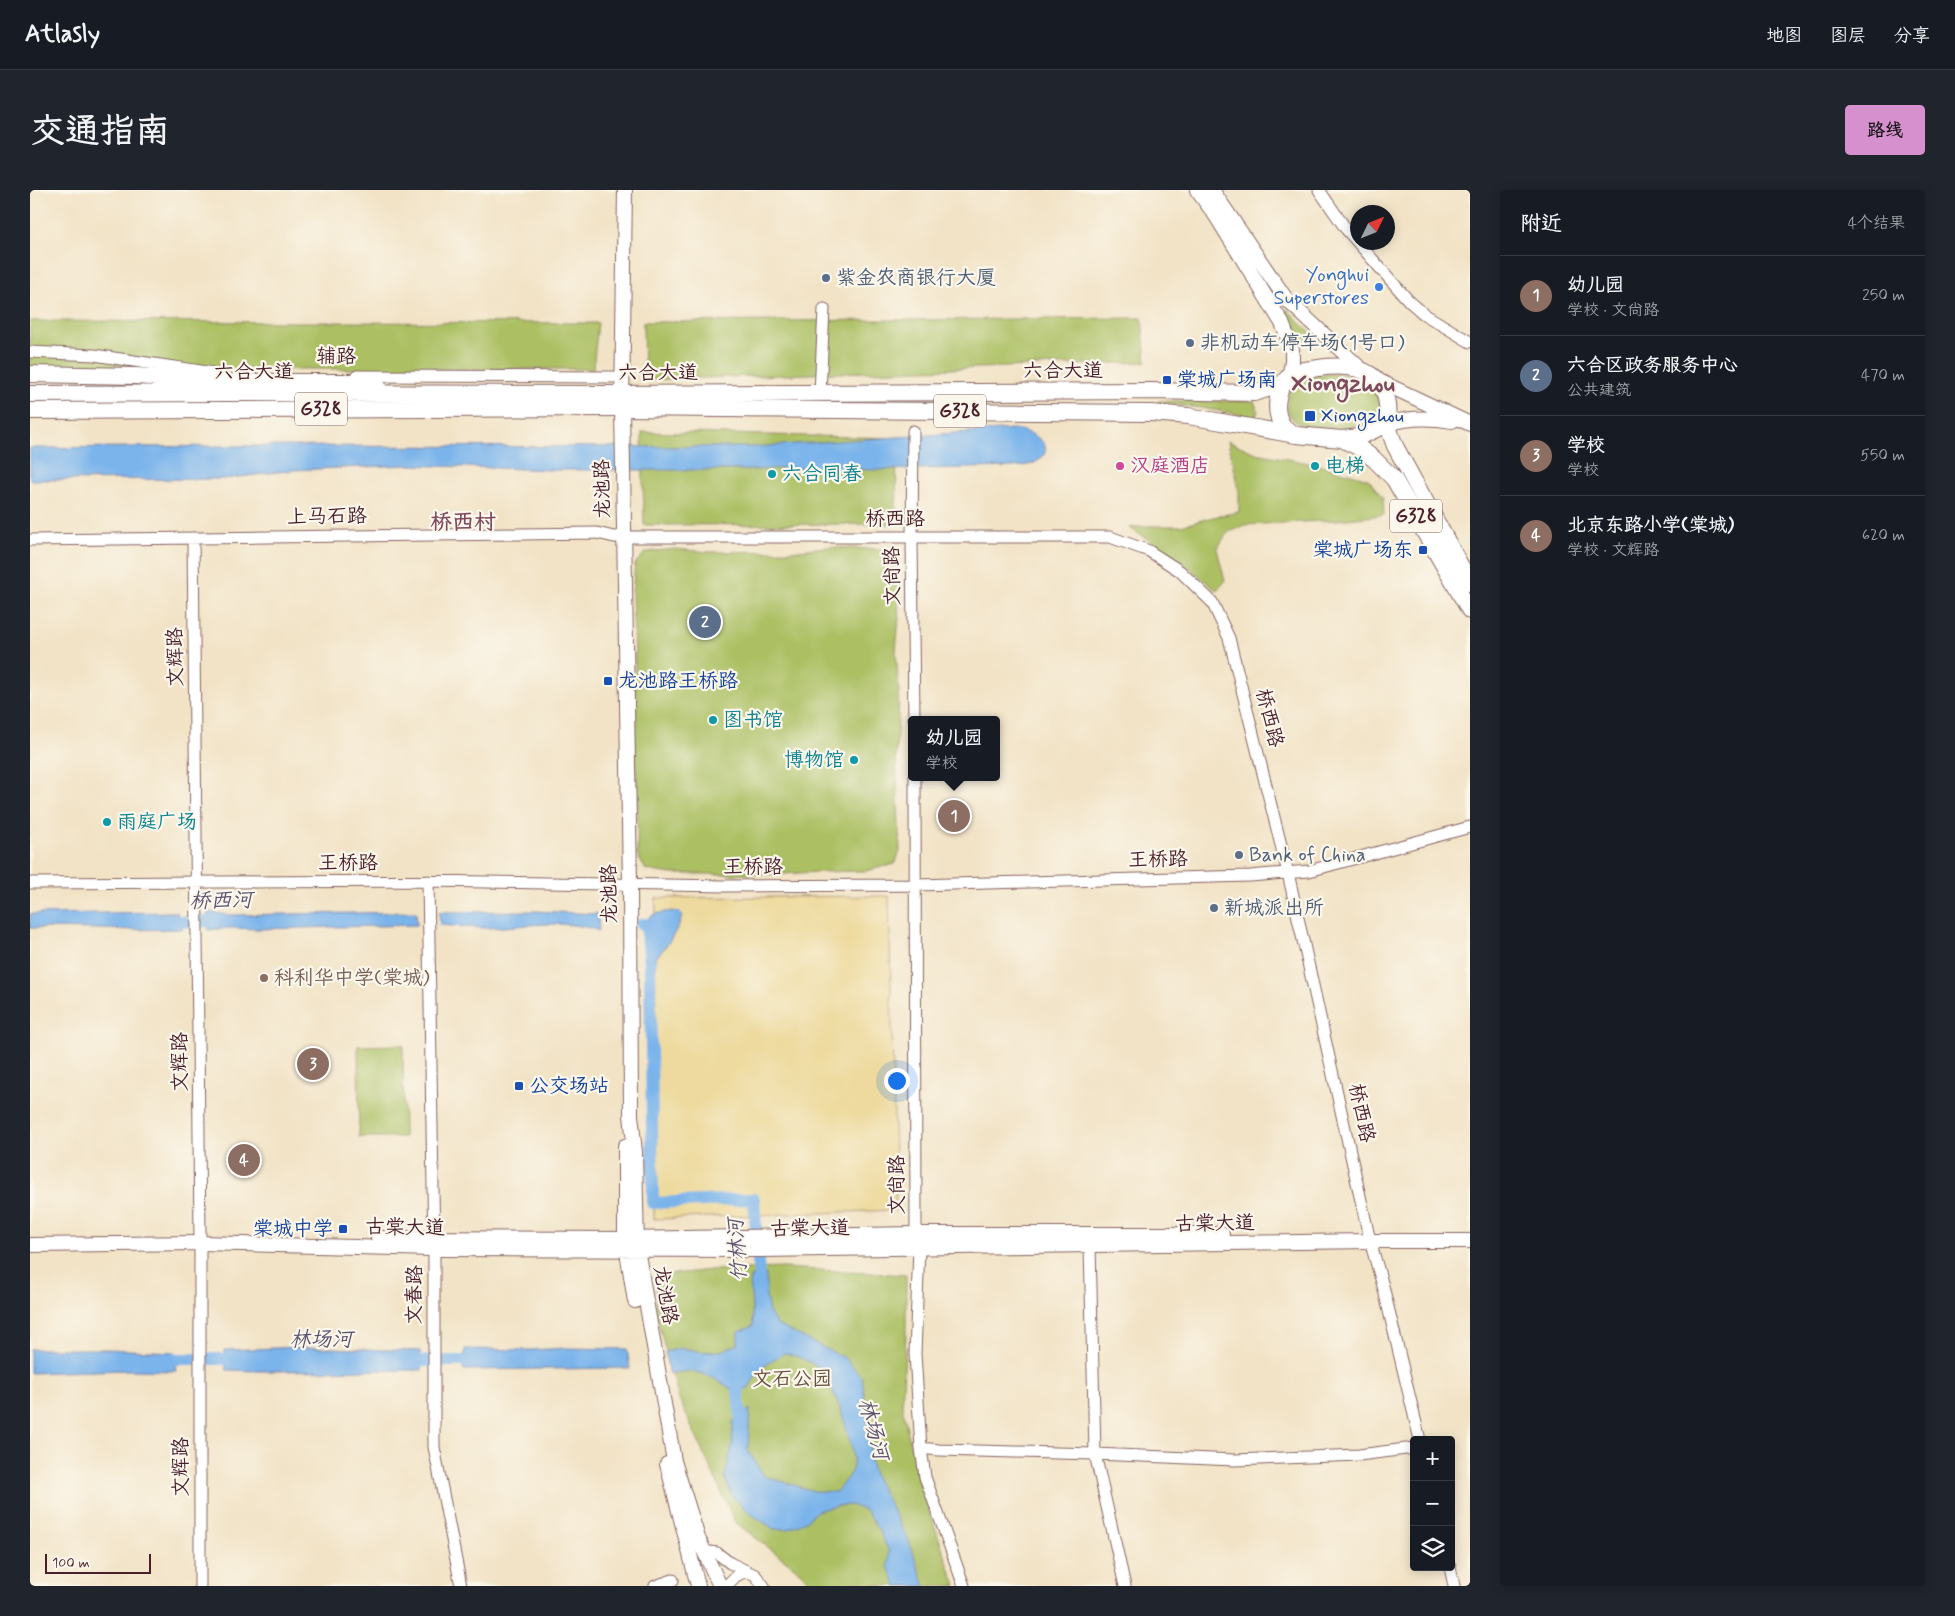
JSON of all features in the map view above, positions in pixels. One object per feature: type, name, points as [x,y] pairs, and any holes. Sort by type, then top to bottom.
[{"type":"highway","name":"G328","points":[[1287,380],[1298,371],[1324,368],[1361,369]]},
{"type":"highway","points":[[1361,369],[1377,380]]},
{"type":"highway","points":[[30,374],[136,376],[235,382],[354,382],[414,394]]},
{"type":"highway","name":"六合大道","points":[[30,411],[617,401],[820,393],[1150,391],[1254,393],[1287,380]]},
{"type":"highway","points":[[1287,380],[1278,395],[1280,419],[1284,428],[1296,435]]},
{"type":"highway","name":"G328","points":[[1377,380],[1387,399],[1387,424],[1395,446],[1470,583]]},
{"type":"highway","name":"六合大道","points":[[30,394],[414,394],[617,401],[1151,413],[1188,416],[1296,435]]},
{"type":"highway","name":"G328","points":[[1296,435],[1342,439],[1358,437],[1387,424]]},
{"type":"highway","name":"G328","points":[[1342,439],[1374,458],[1394,479],[1470,611]]},
{"type":"main road","name":"龙池路","points":[[616,190],[613,377],[617,401]]},
{"type":"main road","name":"龙池路","points":[[625,190],[617,401],[625,883],[631,1115],[634,1152],[631,1243],[672,1488],[692,1584]]},
{"type":"main road","points":[[1197,190],[1216,216],[1282,323],[1292,349],[1292,362],[1287,380]]},
{"type":"main road","points":[[1212,190],[1286,299],[1361,369]]},
{"type":"main road","points":[[1377,380],[1470,424],[1435,418],[1399,420],[1387,424]]},
{"type":"main road","name":"古棠大道","points":[[917,1240],[1090,1246],[1369,1238],[1470,1233]]},
{"type":"main road","name":"古棠大道","points":[[30,1236],[434,1244],[631,1243],[761,1250],[917,1240],[1369,1238],[1470,1241]]},
{"type":"main road","name":"古棠大道","points":[[30,1244],[200,1240]]},
{"type":"main road","name":"龙池路","points":[[631,1243],[643,1291],[674,1461],[698,1538],[720,1586]]},
{"type":"street","points":[[1319,190],[1346,229],[1409,302],[1424,314],[1470,342]]},
{"type":"street","points":[[820,393],[824,310]]},
{"type":"street","name":"辅路","points":[[30,352],[103,356],[213,373],[238,375],[613,377]]},
{"type":"street","points":[[213,373],[235,382]]},
{"type":"street","name":"文尚路","points":[[912,431],[914,716]]},
{"type":"street","name":"上马石路","points":[[30,540],[597,533],[619,537]]},
{"type":"street","name":"桥西路","points":[[619,537],[1110,537],[1149,551],[1180,571],[1212,602],[1229,638],[1288,873],[1369,1238],[1383,1286],[1419,1436]]},
{"type":"street","name":"文辉路","points":[[193,538],[200,1240],[200,1586]]},
{"type":"street","name":"文尚路","points":[[915,781],[917,1240],[915,1354],[921,1448],[926,1476],[964,1586]]},
{"type":"street","name":"王桥路","points":[[30,883],[428,881],[725,886],[916,885],[1250,876],[1309,871],[1470,827]]},
{"type":"street","name":"文春路","points":[[428,881],[434,1244],[434,1447],[461,1586]]},
{"type":"street","points":[[1090,1246],[1095,1454],[1125,1586]]},
{"type":"street","points":[[921,1448],[1235,1460],[1358,1455],[1410,1448]]},
{"type":"street","points":[[710,1552],[717,1553],[755,1575],[764,1586]]},
{"type":"street","points":[[726,1586],[736,1576],[746,1571]]},
{"type":"street","points":[[1451,1571],[1454,1586]]},
{"type":"street","points":[[655,1586],[673,1580]]},
{"type":"green space","points":[[1287,309],[1316,338],[1313,342],[1304,344],[1287,314]]},
{"type":"green space","points":[[1142,318],[1146,362],[644,380],[643,322]]},
{"type":"green space","points":[[30,321],[598,323],[593,369],[30,369]]},
{"type":"green space","points":[[1328,374],[1360,378],[1373,386],[1377,393],[1379,406],[1371,421],[1357,427],[1325,428],[1305,425],[1290,417],[1287,408],[1288,397],[1294,385],[1304,379]]},
{"type":"green space","points":[[1159,401],[1254,401],[1258,411],[1255,417],[1158,403]]},
{"type":"green space","points":[[642,432],[897,438],[896,524],[644,525]]},
{"type":"green space","points":[[1228,441],[1256,453],[1324,466],[1368,479],[1383,498],[1384,515],[1338,520],[1245,525],[1227,533],[1217,549],[1225,581],[1217,591],[1184,563],[1130,528],[1181,526],[1239,512],[1239,492]]},
{"type":"green space","points":[[825,547],[877,549],[895,559],[899,617],[896,652],[899,694],[896,757],[900,851],[895,864],[866,871],[784,874],[672,874],[646,870],[637,855],[638,800],[634,748],[635,654],[632,595],[635,564],[646,552],[674,549],[711,552],[791,551]]},
{"type":"green space","points":[[403,1045],[404,1137],[359,1137],[358,1046]]},
{"type":"green space","name":"文石公园","points":[[785,1268],[906,1275],[906,1335],[902,1405],[918,1480],[956,1586],[811,1586],[802,1573],[735,1522],[679,1399],[656,1315],[656,1276],[711,1270]]},
{"type":"sand","points":[[889,896],[896,1210],[654,1219],[656,898]]},
{"type":"water","points":[[1014,429],[1027,432],[1044,443],[1046,449],[1039,460],[1029,465],[1012,467],[875,470],[790,468],[754,470],[553,470],[409,465],[294,470],[224,479],[30,480],[30,448],[230,446],[752,447]]},
{"type":"water","points":[[535,911],[598,914],[599,931],[586,927],[557,924],[486,928],[440,925],[439,912]]},
{"type":"water","points":[[672,911],[679,912],[682,915],[678,927],[665,947],[650,962],[645,940],[647,922],[653,915]]},
{"type":"water","points":[[177,912],[182,929],[30,928],[30,914]]},
{"type":"water","points":[[208,912],[229,915],[416,912],[417,925],[208,930]]},
{"type":"water","points":[[766,1274],[766,1296],[769,1312],[777,1325],[845,1358],[862,1377],[870,1436],[870,1459],[874,1475],[908,1539],[925,1586],[897,1586],[888,1567],[889,1551],[866,1511],[851,1505],[835,1506],[817,1511],[806,1521],[789,1529],[774,1529],[751,1514],[731,1495],[725,1476],[732,1445],[733,1421],[750,1409],[748,1450],[764,1476],[814,1491],[836,1492],[848,1476],[853,1466],[853,1458],[848,1432],[827,1378],[818,1367],[804,1359],[784,1353],[764,1368],[749,1388],[733,1390],[710,1376],[695,1372],[687,1371],[669,1374],[665,1352],[682,1348],[703,1352],[721,1351],[738,1344],[738,1332],[753,1326],[750,1277]]},
{"type":"water","points":[[299,1347],[420,1351],[422,1370],[226,1370],[225,1350]]},
{"type":"water","points":[[567,1348],[627,1349],[630,1368],[463,1370],[465,1349],[530,1350]]},
{"type":"water","points":[[30,1349],[107,1349],[174,1352],[176,1371],[128,1370],[30,1373]]},
{"type":"waterway","name":"桥西河","points":[[163,922],[223,921]]},
{"type":"waterway","name":"竹林河","points":[[642,924],[646,924],[650,962],[653,1203],[754,1199],[760,1291]]},
{"type":"waterway","name":"林场河","points":[[158,1359],[241,1359]]},
{"type":"waterway","name":"林场河","points":[[406,1361],[481,1361]]},
{"type":"waterway","name":"竹林河","points":[[741,1374],[737,1380],[742,1433]]},
{"type":"place","name":"紫金农商银行大厦","points":[[826,278]]},
{"type":"place","name":"Yonghui Superstores","points":[[1379,287]]},
{"type":"place","name":"非机动车停车场(1号口)","points":[[1190,343]]},
{"type":"place","name":"棠城广场南","points":[[1167,380]]},
{"type":"place","name":"Xiongzhou","points":[[1310,416]]},
{"type":"place","name":"汉庭酒店","points":[[1120,466]]},
{"type":"place","name":"电梯","points":[[1315,466]]},
{"type":"place","name":"六合同春","points":[[772,474]]},
{"type":"place","name":"棠城广场东","points":[[1423,550]]},
{"type":"place","name":"六合区政务服务中心","points":[[705,622]]},
{"type":"place","name":"龙池路王桥路","points":[[608,681]]},
{"type":"place","name":"图书馆","points":[[713,720]]},
{"type":"place","name":"博物馆","points":[[854,760]]},
{"type":"place","name":"幼儿园","points":[[954,816]]},
{"type":"place","name":"雨庭广场","points":[[107,822]]},
{"type":"place","name":"Bank of China","points":[[1239,855]]},
{"type":"place","name":"新城派出所","points":[[1214,908]]},
{"type":"place","name":"科利华中学(棠城)","points":[[264,978]]},
{"type":"place","name":"学校","points":[[313,1064]]},
{"type":"place","name":"公交场站","points":[[519,1086]]},
{"type":"place","name":"北京东路小学(棠城)","points":[[244,1160]]},
{"type":"place","name":"棠城中学","points":[[343,1229]]},
{"type":"district","name":"Xiongzhou","points":[[1343,384]]},
{"type":"district","name":"桥西村","points":[[463,523]]}]
